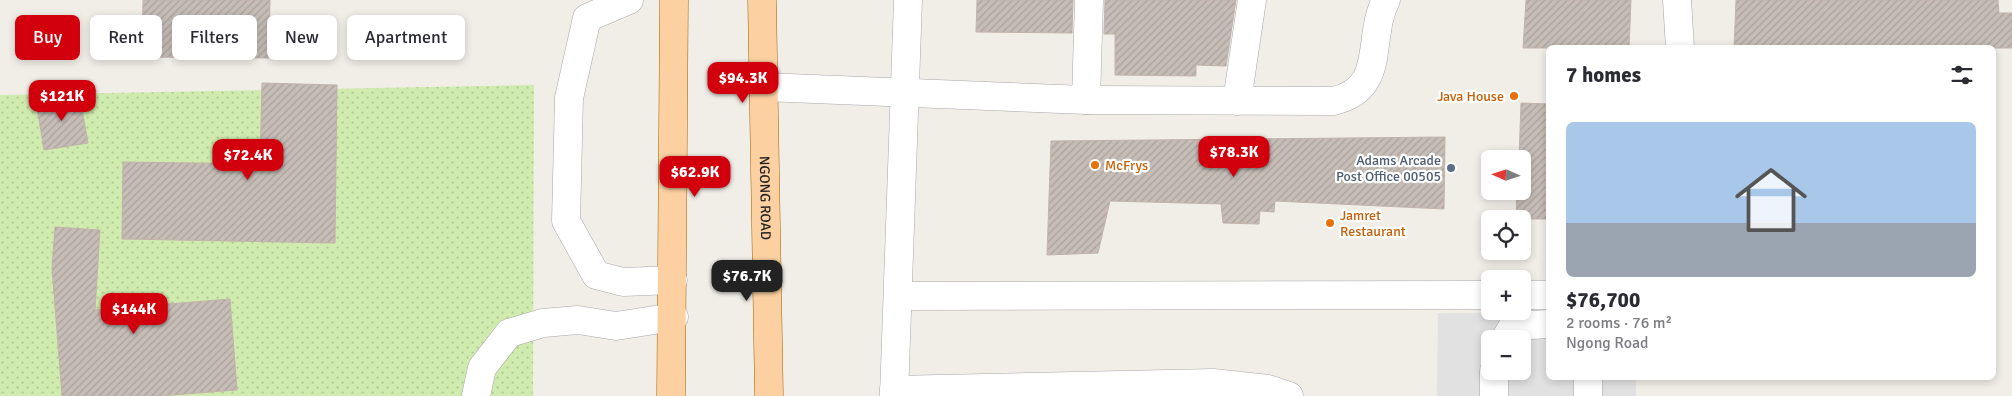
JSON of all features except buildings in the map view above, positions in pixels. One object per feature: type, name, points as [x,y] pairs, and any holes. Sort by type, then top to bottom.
[{"type":"main road","points":[[672,396],[674,317],[674,0]]},
{"type":"main road","name":"NGONG ROAD","points":[[762,0],[769,396]]},
{"type":"lane","points":[[629,0],[587,18],[569,98],[566,221],[596,275],[623,282],[674,280]]},
{"type":"lane","points":[[908,0],[894,393],[1213,383],[1268,388],[1289,396]]},
{"type":"lane","points":[[1086,100],[1089,0]]},
{"type":"lane","points":[[1237,101],[1252,0]]},
{"type":"lane","points":[[764,87],[1086,100],[1333,101],[1348,98],[1368,80],[1386,0]]},
{"type":"lane","points":[[1677,0],[1680,45]]},
{"type":"lane","points":[[898,296],[1481,295]]},
{"type":"lane","points":[[1531,295],[1546,295]]},
{"type":"lane","points":[[476,396],[482,368],[509,333],[543,323],[578,320],[616,326],[674,317]]},
{"type":"lane","points":[[1511,330],[1513,326],[1546,324]]},
{"type":"lane","points":[[1494,380],[1494,396]]},
{"type":"lane","points":[[1588,380],[1588,396]]},
{"type":"green space","points":[[534,85],[533,396],[0,396],[0,95]]},
{"type":"shaded area","points":[[1438,313],[1481,313],[1481,320],[1531,320],[1531,314],[1546,314],[1546,380],[1636,380],[1636,396],[1437,396]]},
{"type":"place","name":"Java House","points":[[1514,96]]},
{"type":"place","name":"McFrys","points":[[1095,165]]},
{"type":"place","name":"Adams Arcade Post Office 00505","points":[[1451,168]]},
{"type":"place","name":"Jamret Restaurant","points":[[1330,223]]}]
